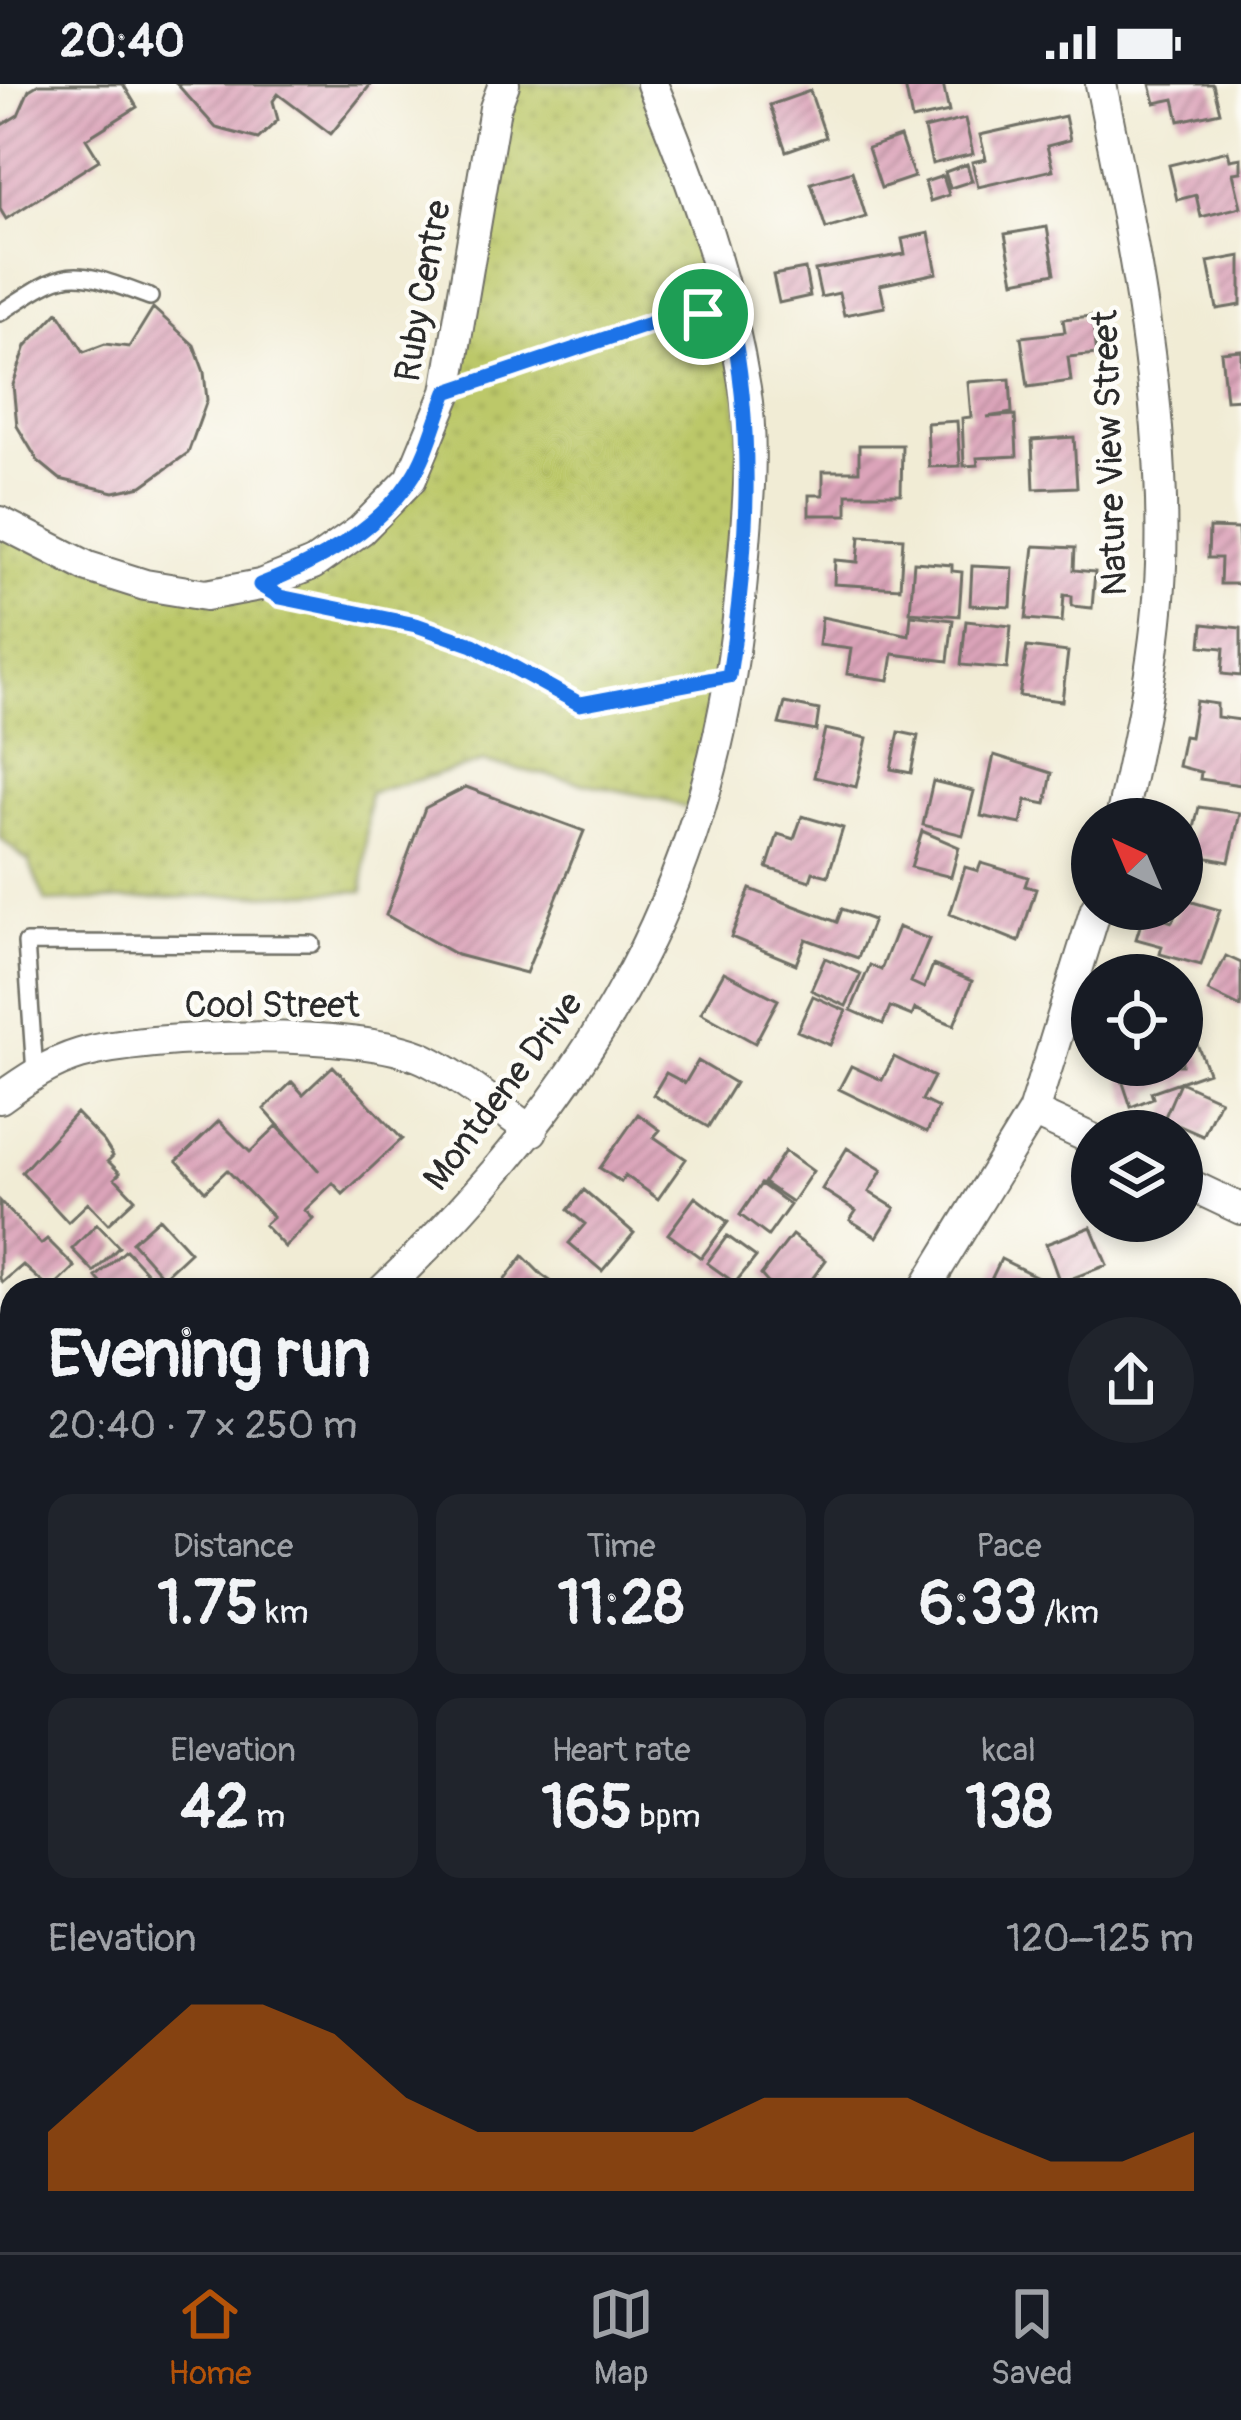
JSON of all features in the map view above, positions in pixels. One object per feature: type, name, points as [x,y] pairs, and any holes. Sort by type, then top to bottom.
[{"type":"street","name":"Ruby Centre","points":[[0,522],[88,567],[145,585],[206,595],[260,585],[313,564],[362,530],[411,479],[447,392],[495,108],[504,84]]},
{"type":"street","name":"Montdene Drive","points":[[395,1278],[454,1221],[532,1131],[594,1046],[652,944],[688,848],[729,676],[748,502],[746,393],[730,313],[694,182],[652,84]]},
{"type":"street","name":"Nature View Street","points":[[1101,84],[1142,291],[1155,401],[1160,543],[1146,702],[1125,798]]},
{"type":"street","points":[[931,1278],[1033,1112],[1089,930]]},
{"type":"street","name":"Cool Street","points":[[0,1098],[35,1073],[121,1044],[349,1041],[425,1059],[532,1131]]},
{"type":"street","points":[[1033,1112],[1071,1129]]},
{"type":"street","points":[[1203,1191],[1241,1209]]},
{"type":"lane","points":[[0,313],[51,279],[80,272],[150,297]]},
{"type":"lane","points":[[35,1073],[26,943],[313,944]]},
{"type":"path","points":[[447,392],[664,319],[730,313]]},
{"type":"path","points":[[260,585],[280,597],[416,625],[473,645],[580,704],[729,676]]},
{"type":"green space","points":[[502,84],[651,84],[724,285],[748,501],[698,812],[661,799],[483,762],[369,793],[363,891],[46,902],[29,862],[0,838],[0,520],[89,566],[207,593],[361,530],[432,430]]},
{"type":"building","points":[[39,84],[123,84],[137,107],[86,139],[99,160],[6,219],[0,209],[0,126],[18,115],[29,90]]},
{"type":"building","points":[[177,84],[371,84],[331,134],[278,94],[273,101],[278,120],[258,139],[216,128]]},
{"type":"building","points":[[943,84],[949,112],[912,120],[905,85]]},
{"type":"building","points":[[1150,84],[1213,84],[1220,112],[1179,121],[1174,99],[1155,103]]},
{"type":"building","points":[[810,91],[826,137],[786,151],[770,105]]},
{"type":"building","points":[[1065,116],[1070,140],[1047,146],[1053,170],[978,187],[972,162],[986,159],[980,135]]},
{"type":"building","points":[[965,119],[973,154],[932,164],[924,129]]},
{"type":"building","points":[[900,137],[914,177],[881,188],[868,148]]},
{"type":"building","points":[[1228,151],[1230,160],[1241,158],[1241,172],[1233,173],[1241,207],[1201,217],[1196,195],[1177,200],[1169,165]]},
{"type":"building","points":[[967,164],[972,181],[950,188],[945,172]]},
{"type":"building","points":[[852,171],[866,217],[826,229],[811,183]]},
{"type":"building","points":[[943,176],[949,195],[930,201],[925,182]]},
{"type":"building","points":[[1047,227],[1055,273],[1014,281],[1005,234]]},
{"type":"building","points":[[929,233],[937,273],[880,285],[885,307],[844,315],[839,293],[821,297],[815,270],[905,254],[902,239]]},
{"type":"building","points":[[1241,256],[1241,305],[1217,309],[1208,262]]},
{"type":"building","points":[[805,269],[810,296],[779,303],[773,275]]},
{"type":"building","points":[[153,308],[194,345],[204,372],[207,400],[188,453],[142,486],[114,492],[60,479],[38,461],[17,426],[13,385],[26,346],[58,312],[84,352],[105,344],[129,347]]},
{"type":"building","points":[[1092,316],[1097,354],[1068,357],[1071,381],[1028,387],[1021,337],[1065,332],[1063,319]]},
{"type":"building","points":[[1241,350],[1241,399],[1226,400],[1221,352]]},
{"type":"building","points":[[1010,379],[1012,413],[987,417],[1015,415],[1017,456],[977,458],[978,465],[964,466],[962,418],[971,417],[968,382]]},
{"type":"building","points":[[957,421],[960,466],[929,467],[927,423]]},
{"type":"building","points":[[1074,437],[1077,487],[1034,489],[1032,440]]},
{"type":"building","points":[[859,445],[902,445],[901,494],[847,494],[847,515],[809,515],[809,495],[823,495],[823,471],[859,471]]},
{"type":"building","points":[[1209,528],[1238,529],[1241,584],[1220,584],[1221,558],[1208,558]]},
{"type":"building","points":[[860,536],[903,538],[900,588],[834,584],[835,560],[858,562]]},
{"type":"building","points":[[1034,546],[1075,548],[1074,570],[1095,572],[1092,608],[1072,606],[1072,596],[1064,595],[1062,622],[1026,619]]},
{"type":"building","points":[[914,562],[952,565],[952,571],[962,572],[959,616],[910,612]]},
{"type":"building","points":[[972,566],[1013,568],[1011,607],[970,605]]},
{"type":"building","points":[[911,615],[953,620],[948,661],[893,654],[889,680],[847,674],[851,649],[819,645],[822,617],[909,635]]},
{"type":"building","points":[[966,621],[1011,626],[1007,669],[961,665]]},
{"type":"building","points":[[1203,624],[1241,628],[1241,676],[1222,674],[1224,648],[1201,646]]},
{"type":"building","points":[[1027,647],[1068,652],[1062,701],[1019,696]]},
{"type":"building","points":[[1196,701],[1217,704],[1217,717],[1241,720],[1241,785],[1200,779],[1201,772],[1178,766],[1184,736],[1190,737]]},
{"type":"building","points":[[785,703],[819,710],[816,731],[779,724]]},
{"type":"building","points":[[825,729],[867,738],[856,787],[814,777]]},
{"type":"building","points":[[899,732],[918,736],[911,773],[891,769]]},
{"type":"building","points":[[994,755],[1052,773],[1046,804],[1026,800],[1021,824],[981,816]]},
{"type":"building","points":[[933,781],[974,791],[963,835],[923,825]]},
{"type":"building","points":[[466,787],[584,831],[526,973],[457,955],[386,915],[425,808]]},
{"type":"building","points":[[1203,808],[1240,813],[1229,862],[1203,857]]},
{"type":"building","points":[[802,816],[843,828],[828,876],[813,872],[810,881],[767,868],[778,834],[794,839]]},
{"type":"building","points":[[922,831],[959,847],[951,877],[911,867]]},
{"type":"building","points":[[981,863],[1028,877],[1025,886],[1036,889],[1019,942],[950,914],[965,867],[978,871]]},
{"type":"building","points":[[750,889],[837,922],[842,909],[873,920],[858,958],[806,939],[796,964],[731,937]]},
{"type":"building","points":[[1203,905],[1220,910],[1203,959],[1203,954],[1160,954],[1162,946],[1136,939],[1139,930],[1203,930]]},
{"type":"building","points":[[898,927],[929,939],[911,982],[924,988],[933,965],[972,981],[954,1025],[915,1009],[912,1016],[890,1007],[883,1024],[851,1010],[870,965],[881,970]]},
{"type":"building","points":[[1226,956],[1241,963],[1241,1007],[1208,991]]},
{"type":"building","points":[[825,958],[861,974],[846,1006],[811,990]]},
{"type":"building","points":[[724,972],[778,1000],[755,1043],[701,1013]]},
{"type":"building","points":[[813,996],[846,1011],[830,1045],[797,1031]]},
{"type":"building","points":[[894,1057],[934,1077],[922,1100],[938,1108],[927,1132],[839,1089],[851,1066],[882,1080]]},
{"type":"building","points":[[698,1061],[735,1083],[708,1127],[653,1095],[666,1073],[685,1083]]},
{"type":"building","points":[[333,1066],[402,1139],[343,1194],[333,1183],[305,1210],[313,1219],[285,1247],[264,1225],[273,1217],[227,1170],[205,1191],[177,1161],[219,1121],[250,1152],[277,1126],[319,1171],[264,1109],[292,1082],[303,1094]]},
{"type":"building","points":[[1124,1086],[1168,1086],[1151,1092],[1153,1098],[1131,1107]]},
{"type":"building","points":[[1178,1086],[1220,1100],[1203,1136],[1203,1110],[1168,1110]]},
{"type":"building","points":[[76,1113],[104,1142],[113,1156],[108,1161],[120,1173],[115,1178],[135,1199],[108,1224],[88,1203],[68,1222],[22,1172]]},
{"type":"building","points":[[638,1114],[660,1130],[654,1137],[686,1159],[658,1199],[625,1175],[621,1182],[600,1168]]},
{"type":"building","points":[[847,1148],[882,1170],[869,1192],[895,1208],[877,1237],[850,1220],[856,1211],[822,1189]]},
{"type":"building","points":[[785,1151],[813,1171],[792,1202],[764,1183]]},
{"type":"building","points":[[761,1184],[790,1205],[768,1236],[740,1215]]},
{"type":"building","points":[[584,1190],[634,1233],[602,1271],[569,1243],[585,1224],[568,1210]]},
{"type":"building","points":[[695,1197],[728,1222],[701,1258],[668,1234]]},
{"type":"building","points":[[0,1201],[41,1244],[47,1239],[75,1267],[64,1278],[38,1278],[23,1265],[8,1278],[0,1278]]},
{"type":"building","points":[[159,1218],[190,1252],[163,1277],[132,1242]]},
{"type":"building","points":[[97,1224],[119,1247],[94,1272],[72,1249]]},
{"type":"building","points":[[792,1235],[826,1260],[813,1278],[761,1275]]},
{"type":"building","points":[[1071,1235],[1071,1242],[1097,1242],[1107,1265],[1073,1278],[1058,1278],[1046,1244]]},
{"type":"building","points":[[727,1236],[756,1257],[739,1278],[728,1278],[707,1263]]},
{"type":"building","points":[[126,1250],[150,1276],[148,1278],[96,1277]]},
{"type":"building","points":[[523,1256],[546,1278],[506,1278]]},
{"type":"building","points":[[1001,1259],[1040,1278],[992,1278]]},
{"type":"route","points":[[730,313],[746,393],[748,502],[740,610],[729,676],[580,704],[559,697],[473,645],[416,625],[280,597],[260,585],[313,564],[362,530],[411,479],[447,392],[664,319],[703,314],[730,313]]}]
